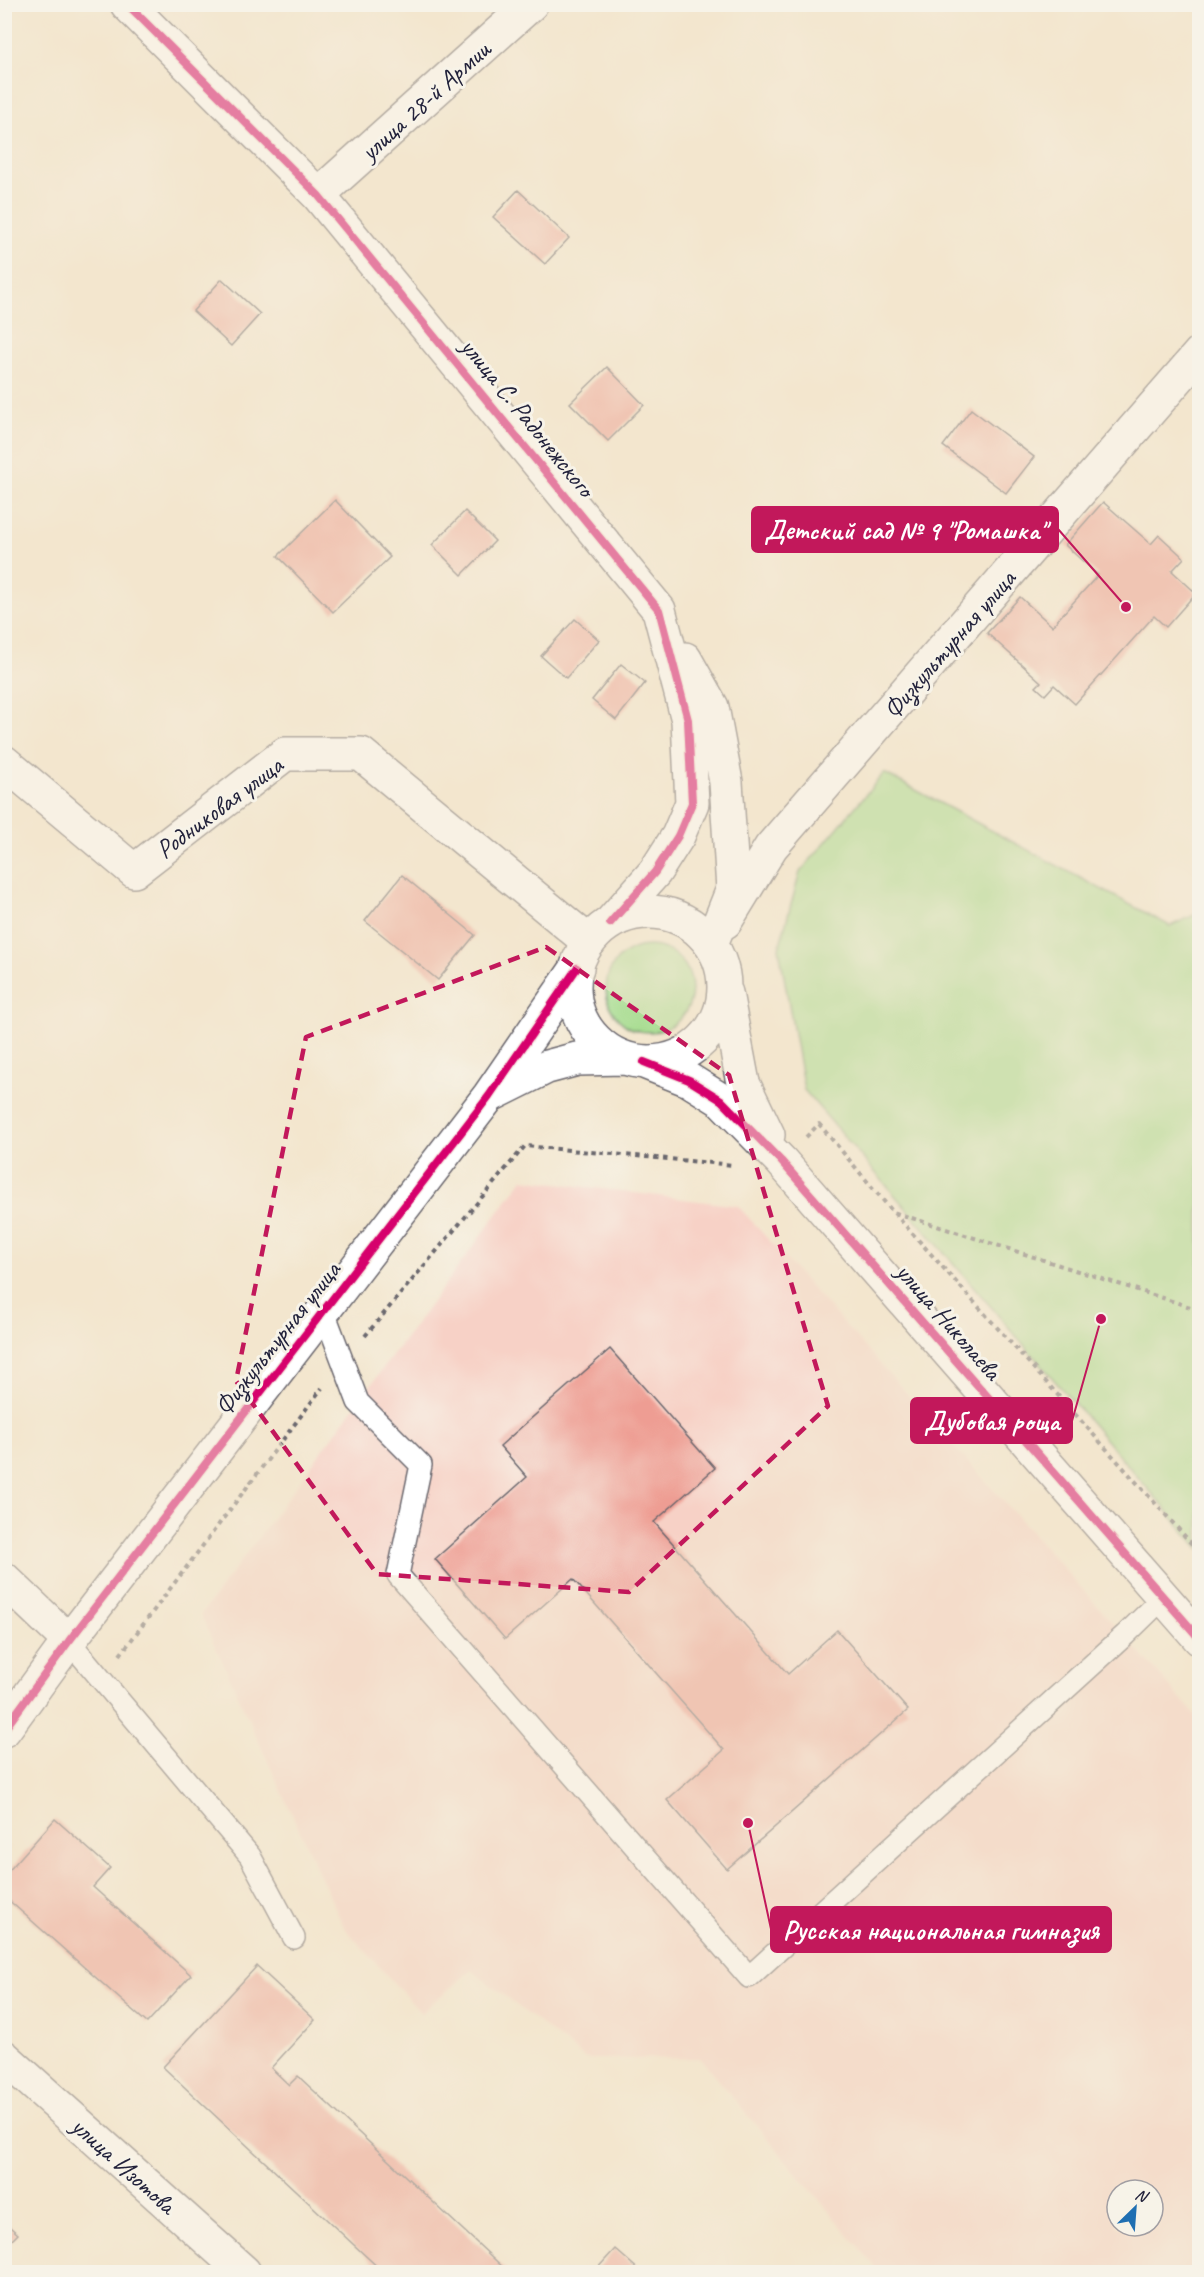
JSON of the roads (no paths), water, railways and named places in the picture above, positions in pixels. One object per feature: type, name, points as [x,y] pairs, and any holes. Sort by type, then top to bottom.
[{"type":"street","name":"улица С. Радонежского","points":[[127,4],[318,195],[659,610],[688,720],[692,803],[678,836],[655,872],[592,944]]},
{"type":"street","name":"улица 28-й Армии","points":[[318,195],[531,4]]},
{"type":"street","name":"Физкультурная улица","points":[[711,944],[771,847],[1200,353]]},
{"type":"street","points":[[659,610],[712,707],[726,782],[733,889],[711,944]]},
{"type":"street","name":"Родниковая улица","points":[[4,762],[134,871],[285,754],[361,754],[592,944]]},
{"type":"street","name":"Физкультурная улица","points":[[4,1730],[69,1641],[489,1096],[592,944],[631,914],[654,912],[676,917],[696,928],[711,944],[721,963],[725,983],[722,1009],[711,1031],[699,1043],[669,1060],[577,1059],[547,1067],[489,1096]]},
{"type":"street","points":[[592,944],[574,990],[578,1011],[588,1031],[604,1047],[634,1060]]},
{"type":"street","points":[[725,983],[743,1083],[781,1161]]},
{"type":"street","name":"улица Николаева","points":[[634,1060],[689,1080],[721,1100],[781,1161],[1200,1639]]},
{"type":"street","points":[[4,1579],[69,1641]]},
{"type":"street","name":"улица Изотова","points":[[4,2057],[244,2272]]},
{"type":"lane","points":[[324,1312],[358,1402],[422,1464],[398,1575],[749,1977],[1163,1598]]},
{"type":"lane","points":[[69,1641],[250,1856],[294,1938]]},
{"type":"place","name":"Детский сад № 9 \"Ромашка\"","points":[[1126,607]]},
{"type":"place","name":"Дубовая роща","points":[[1101,1319]]},
{"type":"place","name":"Русская национальная гимназия","points":[[748,1823]]}]
